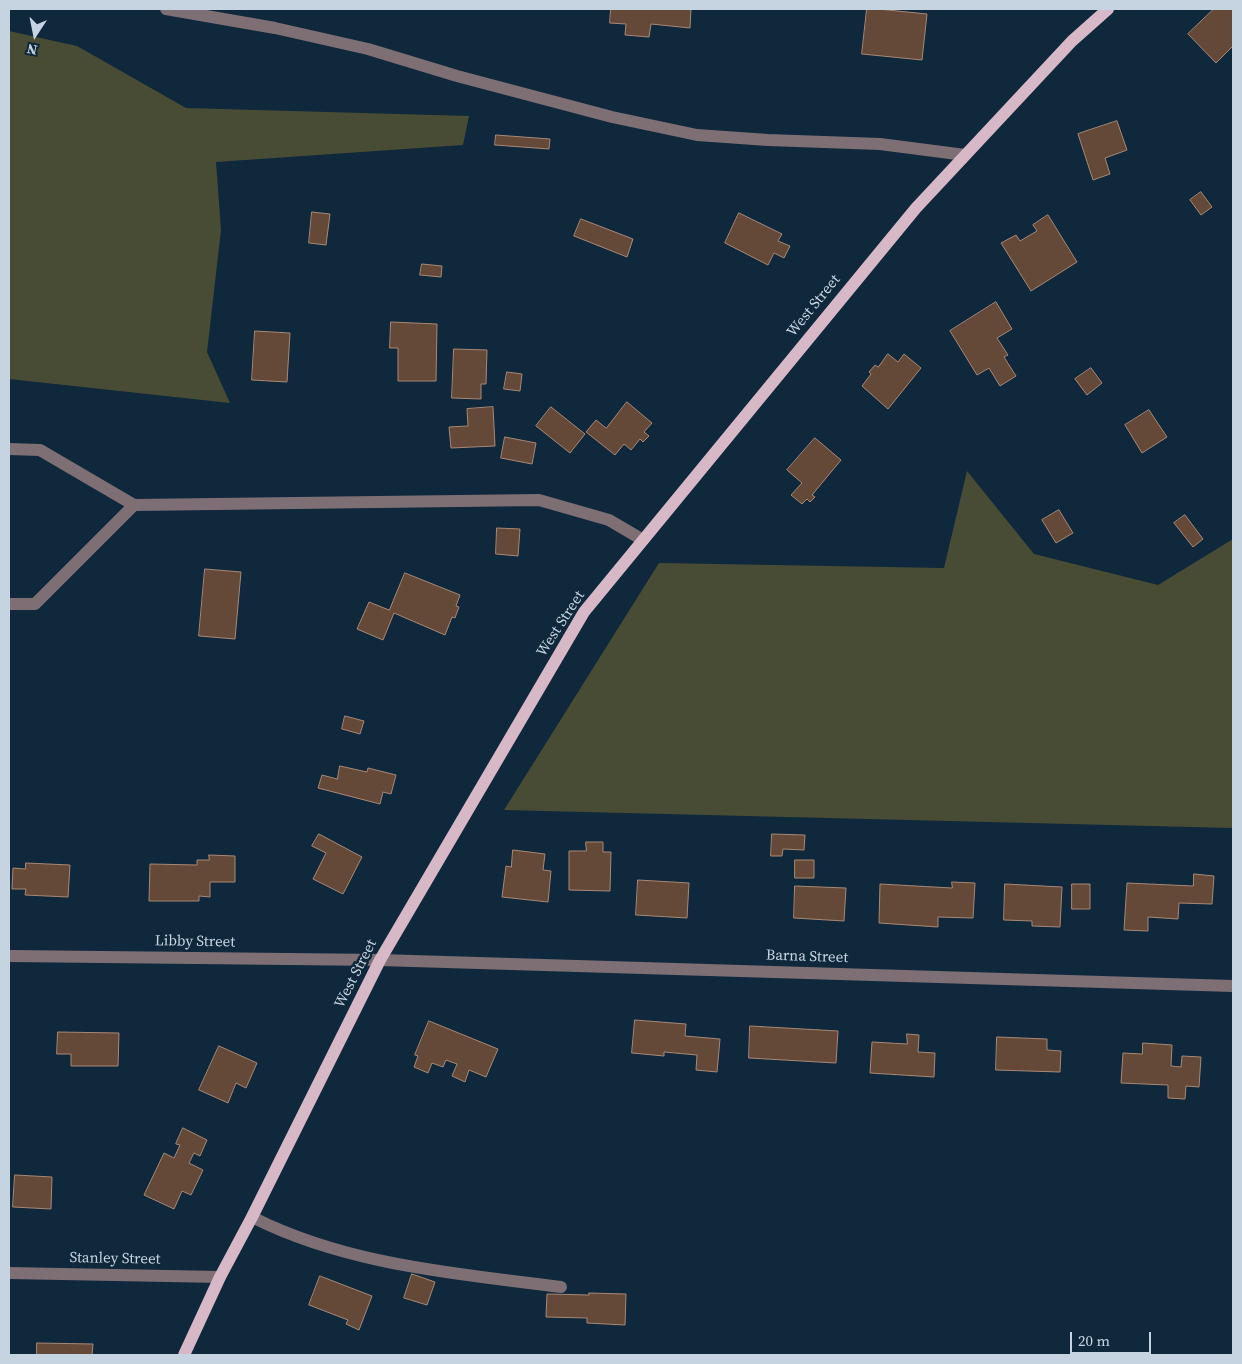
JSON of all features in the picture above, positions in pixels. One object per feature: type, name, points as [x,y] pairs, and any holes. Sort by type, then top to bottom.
[{"type":"main road","name":"West Street","points":[[184,1355],[220,1277],[252,1217],[380,960],[584,612],[916,208],[1072,41],[1108,9]]},
{"type":"street","points":[[166,9],[275,28],[368,49],[457,76],[612,117],[697,135],[768,140],[880,144],[965,155]]},
{"type":"street","points":[[9,449],[40,450],[134,505],[539,500],[609,520],[643,540]]},
{"type":"street","points":[[9,604],[35,604],[134,505]]},
{"type":"street","name":"Libby Street","points":[[9,956],[380,960]]},
{"type":"street","name":"Barna Street","points":[[380,960],[1233,986]]},
{"type":"street","points":[[252,1217],[274,1228],[314,1243],[353,1254],[458,1274],[561,1287]]},
{"type":"street","name":"Stanley Street","points":[[9,1274],[220,1277]]},
{"type":"green space","points":[[9,31],[77,46],[186,108],[469,116],[463,145],[216,162],[221,230],[207,352],[230,403],[9,379]]},
{"type":"green space","points":[[967,471],[1034,554],[1158,585],[1233,539],[1233,835],[1232,828],[504,810],[659,563],[944,568]]},
{"type":"building","points":[[611,9],[691,9],[690,28],[651,24],[649,37],[625,35],[626,24],[610,23]]},
{"type":"building","points":[[867,9],[927,14],[922,60],[862,54]]},
{"type":"building","points":[[1214,9],[1233,9],[1233,46],[1216,63],[1188,34]]},
{"type":"building","points":[[1117,121],[1127,150],[1105,158],[1110,174],[1093,180],[1078,134]]},
{"type":"building","points":[[496,135],[550,139],[549,149],[495,145]]},
{"type":"building","points":[[1201,192],[1212,207],[1201,215],[1190,200]]},
{"type":"building","points":[[312,212],[330,214],[326,245],[309,243]]},
{"type":"building","points":[[739,213],[782,234],[778,241],[790,246],[784,258],[774,253],[768,265],[725,243]]},
{"type":"building","points":[[1048,215],[1077,262],[1031,291],[1001,243],[1016,235],[1020,241],[1037,231],[1033,225]]},
{"type":"building","points":[[581,219],[633,239],[627,257],[574,236]]},
{"type":"building","points":[[422,264],[442,266],[441,277],[420,275]]},
{"type":"building","points":[[996,302],[1012,329],[997,338],[1008,355],[1004,357],[1016,376],[1000,386],[989,368],[977,375],[950,331]]},
{"type":"building","points":[[391,322],[437,324],[436,381],[398,381],[398,348],[390,348]]},
{"type":"building","points":[[255,331],[290,333],[287,382],[252,380]]},
{"type":"building","points":[[454,349],[487,350],[486,384],[481,384],[481,399],[452,398]]},
{"type":"building","points":[[888,354],[898,362],[904,354],[921,368],[888,409],[862,386],[871,374],[869,372],[875,365],[878,367]]},
{"type":"building","points":[[1091,368],[1102,383],[1087,395],[1075,379]]},
{"type":"building","points":[[507,372],[522,374],[520,391],[504,389]]},
{"type":"building","points":[[627,402],[652,423],[644,432],[649,436],[643,442],[640,439],[631,450],[624,444],[615,455],[586,432],[596,420],[606,428]]},
{"type":"building","points":[[493,407],[495,446],[451,448],[449,427],[468,426],[467,409]]},
{"type":"building","points":[[551,407],[585,434],[570,453],[536,426]]},
{"type":"building","points":[[1149,410],[1167,437],[1142,453],[1125,425]]},
{"type":"building","points":[[505,437],[536,443],[532,464],[501,458]]},
{"type":"building","points":[[815,438],[841,460],[812,495],[815,497],[810,502],[807,499],[802,504],[791,495],[802,483],[787,470]]},
{"type":"building","points":[[1059,510],[1073,533],[1056,543],[1042,520]]},
{"type":"building","points":[[1185,515],[1203,539],[1193,547],[1174,523]]},
{"type":"building","points":[[497,528],[520,529],[518,556],[496,554]]},
{"type":"building","points":[[205,569],[241,572],[235,639],[199,636]]},
{"type":"building","points":[[405,573],[460,595],[456,606],[459,607],[455,618],[452,617],[445,635],[394,613],[383,640],[357,629],[369,602],[389,610]]},
{"type":"building","points":[[345,716],[364,721],[360,734],[342,729]]},
{"type":"building","points":[[340,766],[367,772],[368,768],[396,775],[391,794],[383,792],[380,804],[318,788],[322,775],[337,779]]},
{"type":"building","points":[[319,834],[362,857],[343,894],[313,879],[326,853],[312,846]]},
{"type":"building","points":[[772,834],[805,835],[804,850],[783,849],[782,856],[771,856]]},
{"type":"building","points":[[586,842],[603,842],[603,852],[611,852],[610,891],[569,890],[569,851],[586,851]]},
{"type":"building","points":[[513,850],[545,854],[543,870],[551,871],[548,902],[502,897],[506,866],[511,867]]},
{"type":"building","points":[[209,855],[235,856],[235,882],[210,882],[210,897],[199,896],[199,901],[149,901],[150,864],[197,865],[197,860],[209,860]]},
{"type":"building","points":[[795,860],[814,860],[814,878],[795,878]]},
{"type":"building","points":[[26,863],[70,865],[68,897],[25,895],[26,889],[12,889],[13,868],[25,869]]},
{"type":"building","points":[[1194,874],[1214,876],[1212,904],[1179,903],[1178,919],[1148,917],[1148,931],[1124,930],[1127,883],[1193,886]]},
{"type":"building","points":[[638,880],[689,883],[687,918],[636,915]]},
{"type":"building","points":[[952,882],[975,883],[973,918],[938,917],[938,927],[879,923],[880,884],[952,888]]},
{"type":"building","points":[[1005,884],[1062,887],[1060,927],[1032,926],[1032,921],[1004,920]]},
{"type":"building","points":[[1072,884],[1090,884],[1090,909],[1072,909]]},
{"type":"building","points":[[795,886],[846,888],[844,921],[794,918]]},
{"type":"building","points":[[635,1020],[686,1024],[685,1036],[720,1039],[717,1072],[696,1070],[697,1055],[664,1052],[664,1056],[632,1053]]},
{"type":"building","points":[[429,1021],[498,1049],[486,1077],[469,1070],[465,1082],[452,1076],[457,1064],[446,1060],[443,1067],[432,1063],[428,1073],[414,1067],[418,1056],[415,1055]]},
{"type":"building","points":[[750,1026],[838,1031],[836,1063],[749,1058]]},
{"type":"building","points":[[58,1032],[119,1033],[118,1066],[71,1066],[71,1054],[57,1054]]},
{"type":"building","points":[[907,1034],[919,1035],[918,1052],[935,1053],[934,1077],[870,1073],[872,1042],[907,1044]]},
{"type":"building","points":[[997,1037],[1047,1039],[1047,1050],[1061,1051],[1060,1072],[996,1070]]},
{"type":"building","points":[[1143,1043],[1172,1045],[1171,1066],[1181,1067],[1182,1056],[1201,1057],[1199,1087],[1186,1086],[1185,1099],[1168,1098],[1168,1085],[1121,1083],[1123,1053],[1142,1054]]},
{"type":"building","points":[[219,1046],[257,1063],[246,1088],[236,1083],[228,1103],[199,1090]]},
{"type":"building","points":[[183,1128],[207,1140],[200,1156],[194,1153],[189,1163],[203,1170],[191,1195],[182,1191],[174,1209],[144,1195],[164,1153],[174,1158],[180,1145],[176,1144]]},
{"type":"building","points":[[15,1175],[52,1177],[51,1209],[13,1207]]},
{"type":"building","points":[[412,1274],[435,1282],[427,1305],[404,1298]]},
{"type":"building","points":[[320,1276],[372,1296],[359,1330],[346,1324],[348,1320],[309,1305]]},
{"type":"building","points":[[589,1293],[626,1294],[625,1325],[587,1323],[587,1318],[546,1317],[547,1294],[589,1295]]},
{"type":"building","points":[[37,1343],[93,1344],[92,1355],[37,1355]]}]
